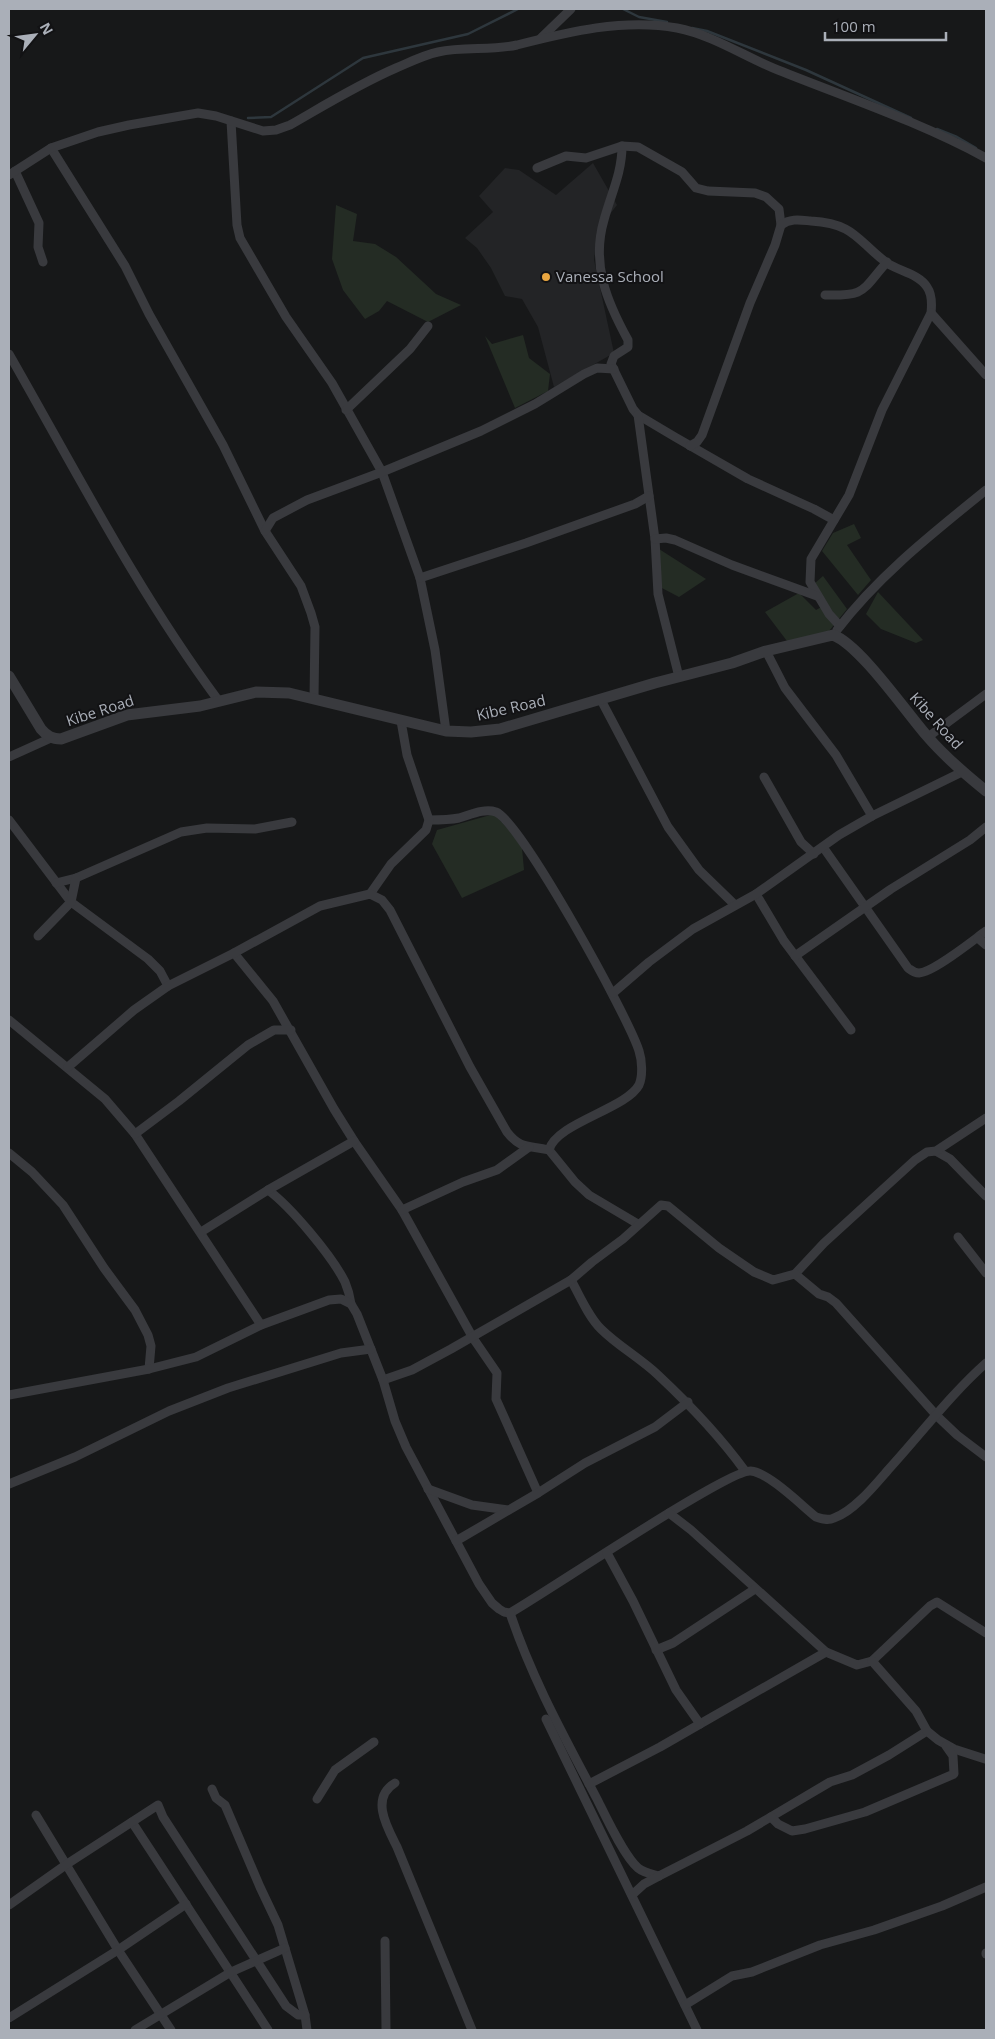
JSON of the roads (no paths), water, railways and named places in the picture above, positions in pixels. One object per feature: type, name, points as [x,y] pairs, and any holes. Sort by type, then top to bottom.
[{"type":"street","points":[[541,38],[571,9]]},
{"type":"street","points":[[43,262],[38,247],[39,223],[12,173],[51,148],[98,132],[198,113],[263,131],[276,130],[290,125],[365,82],[423,56],[452,50],[480,50],[515,46],[541,38],[580,31],[626,26],[678,28],[723,45],[777,70],[912,122],[958,142],[986,158]]},
{"type":"street","points":[[231,121],[237,225],[240,238],[286,317],[332,383],[382,472],[420,578],[435,650],[446,731]]},
{"type":"street","points":[[622,146],[620,176],[603,224],[599,251],[600,269],[608,299],[629,343],[625,350],[612,359],[611,364],[638,415],[655,539],[658,594],[679,677]]},
{"type":"street","points":[[537,168],[566,156],[586,158],[622,146],[638,147],[678,170],[696,188],[708,191],[755,193],[766,197],[779,209],[781,225],[750,303],[702,435],[697,442],[690,446]]},
{"type":"street","points":[[51,148],[125,266],[149,314],[223,445],[265,530],[298,581],[312,613],[316,643],[314,698]]},
{"type":"street","points":[[781,225],[791,220],[837,224],[859,237],[887,262],[921,280],[926,285],[931,299],[930,313],[882,410],[849,495],[811,559],[810,582],[830,614],[837,630],[875,587],[913,549],[986,490]]},
{"type":"street","points":[[825,295],[859,293],[887,262]]},
{"type":"street","points":[[930,313],[986,375]]},
{"type":"street","points":[[346,410],[410,349],[428,326]]},
{"type":"street","points":[[9,354],[119,547],[172,634],[218,700]]},
{"type":"street","points":[[265,530],[273,518],[307,500],[382,472],[508,418],[597,368],[614,369]]},
{"type":"street","points":[[638,415],[748,479],[834,520]]},
{"type":"street","points":[[641,433],[656,426]]},
{"type":"street","points":[[420,578],[635,504],[649,496]]},
{"type":"street","points":[[635,504],[652,516]]},
{"type":"street","points":[[257,514],[273,518]]},
{"type":"street","points":[[655,539],[666,538],[675,540],[732,565],[817,596]]},
{"type":"street","name":"Kibe Road","points":[[9,676],[42,729],[51,738],[61,739],[127,714],[192,707],[256,692],[273,691],[314,698],[446,731],[471,732],[500,729],[837,630],[841,638],[864,659],[928,737],[962,772],[986,791]]},
{"type":"street","points":[[766,651],[785,688],[836,755],[872,816]]},
{"type":"street","points":[[928,737],[986,695]]},
{"type":"street","points":[[602,700],[668,827],[699,870],[735,905]]},
{"type":"street","points":[[370,894],[391,864],[426,830],[429,820],[407,756],[401,721]]},
{"type":"street","points":[[9,757],[51,738]]},
{"type":"street","points":[[613,993],[693,929],[756,894],[839,835],[872,816],[962,772]]},
{"type":"street","points":[[764,777],[801,842],[806,860]]},
{"type":"street","points":[[429,820],[458,818],[485,811],[496,812],[504,818],[530,851],[613,993],[640,1053],[642,1074],[638,1085],[628,1096],[561,1135],[551,1144],[549,1150]]},
{"type":"street","points":[[9,820],[71,902],[102,927],[140,952],[160,971],[168,986]]},
{"type":"street","points":[[56,883],[76,878],[181,832],[207,828],[255,829],[292,822]]},
{"type":"street","points":[[795,956],[891,889],[970,840],[986,827]]},
{"type":"street","points":[[801,842],[814,854]]},
{"type":"street","points":[[823,847],[867,907],[908,968],[914,973],[921,973],[930,969],[986,931]]},
{"type":"street","points":[[38,936],[71,902],[76,878]]},
{"type":"street","points":[[68,1067],[134,1010],[168,986],[234,953],[320,906],[370,894],[382,900],[390,910],[470,1067],[506,1132],[514,1142],[521,1146],[549,1150],[575,1182],[589,1195],[638,1224]]},
{"type":"street","points":[[756,894],[771,921],[795,956],[851,1030]]},
{"type":"street","points":[[978,938],[986,945]]},
{"type":"street","points":[[234,953],[266,990],[354,1141],[402,1210],[473,1338],[497,1373],[496,1398],[538,1493]]},
{"type":"street","points":[[160,971],[180,980]]},
{"type":"street","points":[[9,1020],[105,1099],[135,1134],[262,1325]]},
{"type":"street","points":[[135,1134],[179,1101],[248,1044],[274,1030],[291,1030]]},
{"type":"street","points":[[383,1380],[412,1370],[473,1338],[513,1312],[571,1280],[624,1239],[660,1205],[668,1206],[719,1248],[754,1272],[773,1280],[795,1274],[824,1243],[915,1160],[927,1152],[936,1151],[986,1118]]},
{"type":"street","points":[[201,1232],[268,1190],[354,1141]]},
{"type":"street","points":[[402,1210],[463,1182],[497,1170],[529,1147]]},
{"type":"street","points":[[936,1151],[950,1159],[986,1196]]},
{"type":"street","points":[[9,1153],[32,1172],[54,1195],[135,1310],[148,1335],[151,1346],[149,1369]]},
{"type":"street","points":[[268,1190],[287,1206],[338,1269],[346,1284],[351,1304],[358,1314],[406,1448],[479,1584],[492,1602],[504,1612],[510,1613],[669,1513],[746,1471],[758,1472],[771,1480],[816,1516],[823,1519],[835,1518],[848,1510],[873,1488],[957,1392],[986,1363]]},
{"type":"street","points":[[958,1237],[986,1273]]},
{"type":"street","points":[[795,1274],[813,1290],[828,1297],[846,1313],[937,1416],[957,1435],[986,1457]]},
{"type":"street","points":[[571,1280],[588,1312],[600,1328],[688,1402],[706,1421],[746,1471]]},
{"type":"street","points":[[9,1395],[149,1369],[196,1357],[262,1325],[329,1300],[341,1299],[351,1304]]},
{"type":"street","points":[[9,1484],[75,1457],[169,1411],[228,1388],[341,1353],[371,1349]]},
{"type":"street","points":[[456,1541],[538,1493],[584,1463],[655,1427],[688,1402]]},
{"type":"street","points":[[428,1489],[472,1505],[508,1510]]},
{"type":"street","points":[[669,1513],[691,1530],[826,1652],[858,1664],[872,1661],[933,1603],[937,1602],[986,1633]]},
{"type":"street","points":[[607,1553],[633,1601],[676,1690],[700,1724]]},
{"type":"street","points":[[656,1650],[673,1644],[755,1589]]},
{"type":"street","points":[[510,1613],[538,1684],[614,1831],[636,1867],[659,1876]]},
{"type":"street","points":[[589,1784],[660,1747],[826,1652]]},
{"type":"street","points":[[771,1817],[778,1824],[792,1830],[805,1829],[865,1812],[954,1774],[953,1756],[946,1746],[927,1730],[906,1698],[872,1661]]},
{"type":"street","points":[[546,1719],[697,2030]]},
{"type":"street","points":[[632,1896],[644,1884],[771,1817],[830,1782],[852,1775],[890,1755],[927,1730]]},
{"type":"street","points":[[317,1799],[335,1770],[374,1742]]},
{"type":"street","points":[[946,1746],[984,1759]]},
{"type":"street","points":[[395,1783],[386,1790],[383,1796],[384,1820],[397,1847],[472,2030]]},
{"type":"street","points":[[212,1789],[216,1798],[225,1805],[278,1925],[305,2015],[307,2030]]},
{"type":"street","points":[[9,1906],[67,1864],[158,1805],[163,1817],[286,2006],[298,2015],[305,2015]]},
{"type":"street","points":[[36,1815],[118,1950],[171,2030]]},
{"type":"street","points":[[132,1822],[268,2030]]},
{"type":"street","points":[[614,1831],[616,1861]]},
{"type":"street","points":[[684,2005],[732,1976],[752,1972],[820,1945],[874,1930],[942,1906],[986,1887]]},
{"type":"street","points":[[9,2018],[118,1950],[186,1904]]},
{"type":"street","points":[[385,1942],[386,2030]]},
{"type":"street","points":[[136,2030],[231,1972],[285,1948]]},
{"type":"waterway","points":[[248,118],[271,117],[363,58],[468,34],[518,9]]},
{"type":"waterway","points":[[623,9],[639,17],[667,22]]},
{"type":"waterway","points":[[692,28],[707,31],[806,70],[911,118]]},
{"type":"waterway","points":[[937,129],[957,137],[976,148]]},
{"type":"place","name":"Vanessa School","points":[[546,277]]}]
